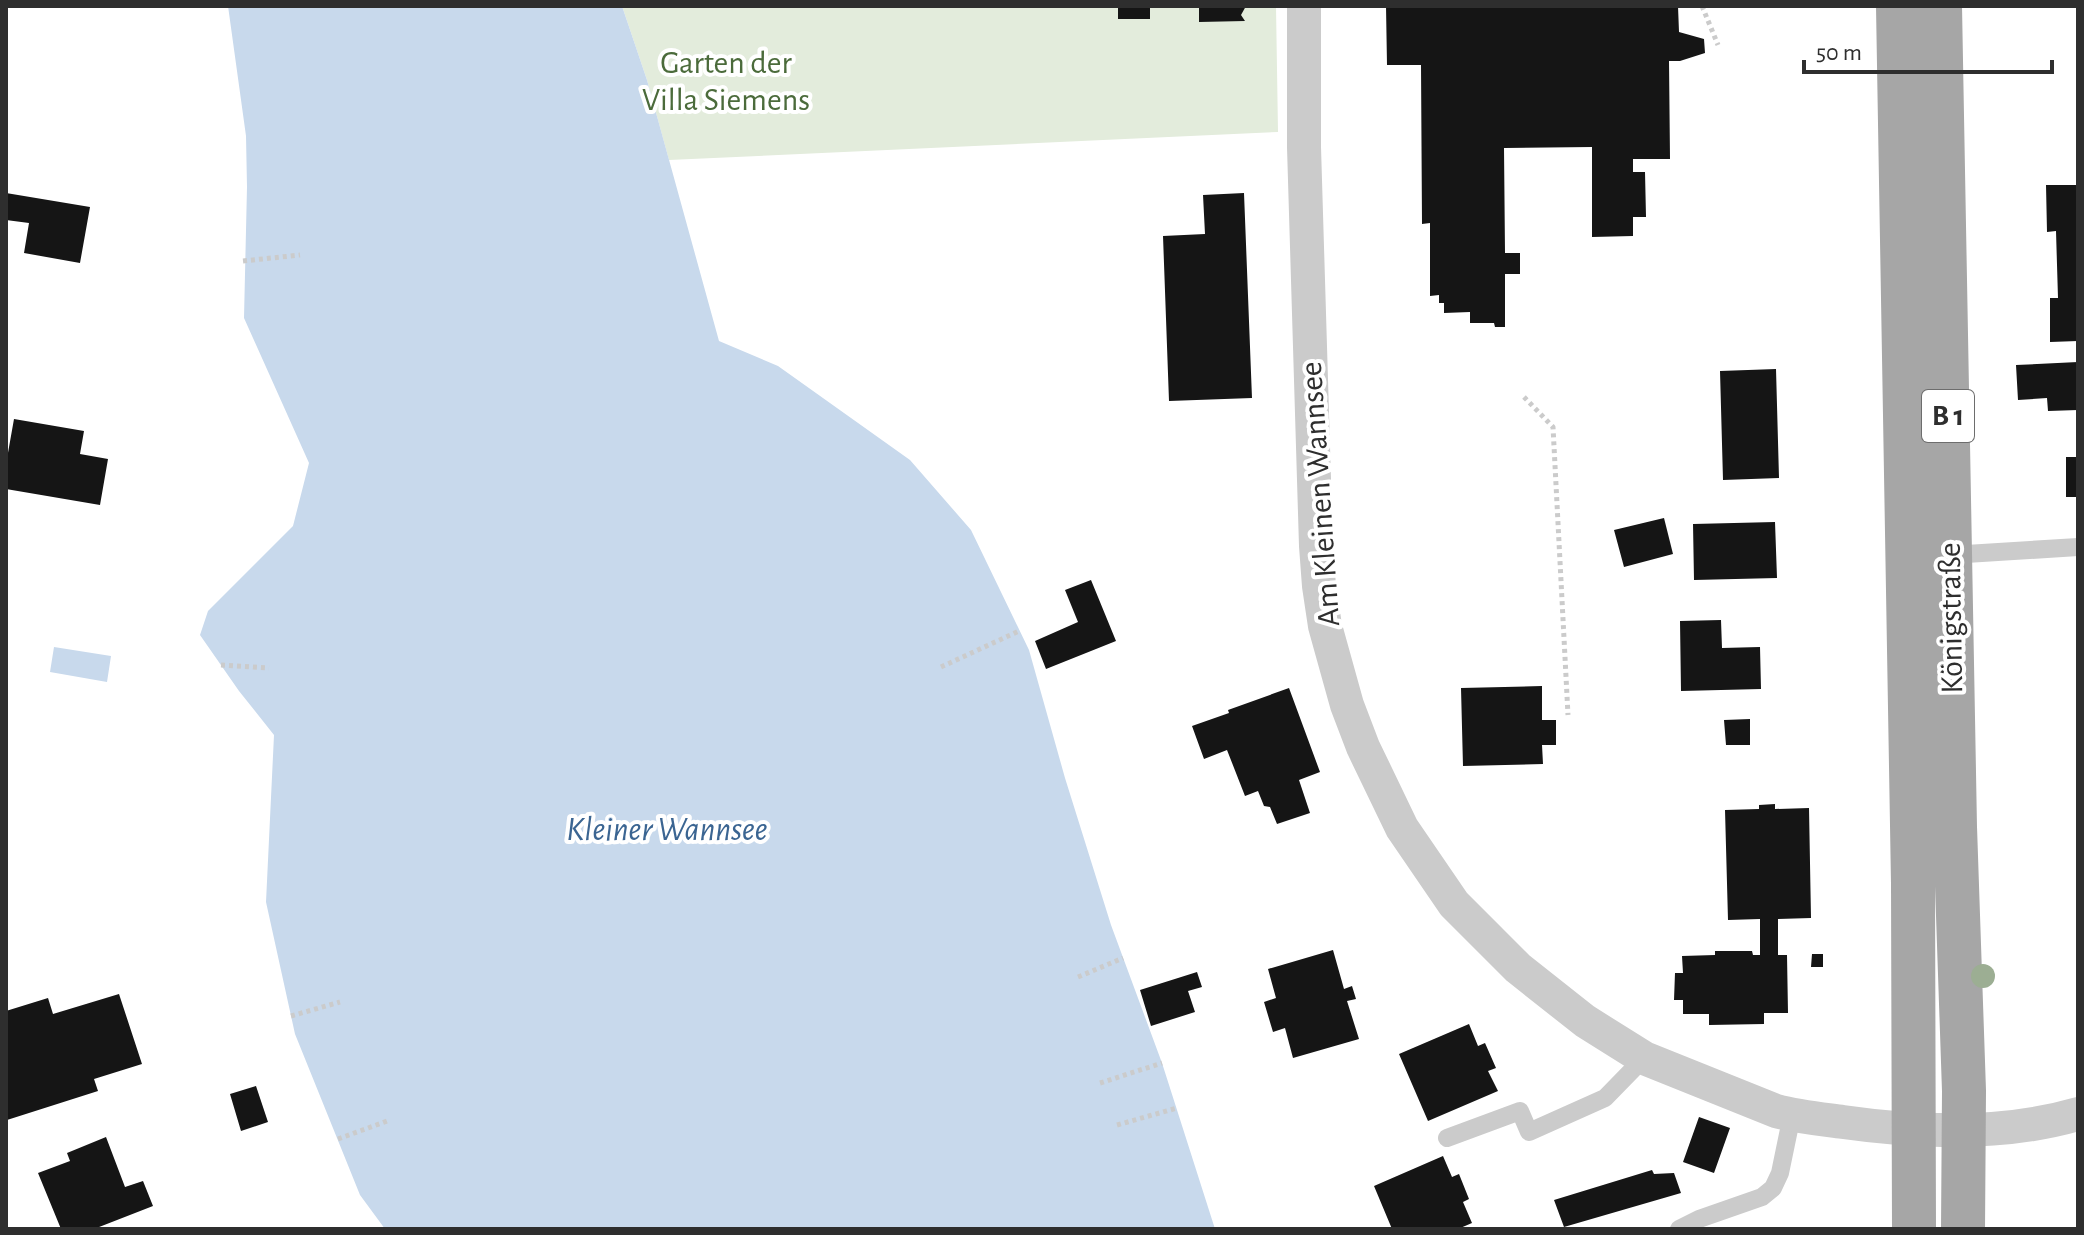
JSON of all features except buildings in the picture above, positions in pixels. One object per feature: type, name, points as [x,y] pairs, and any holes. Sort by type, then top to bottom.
[{"type":"main road","name":"Königstraße","points":[[1898,6],[1913,868],[1914,1229]]},
{"type":"main road","name":"Königstraße","points":[[1940,6],[1955,827],[1964,1091],[1960,1229]]},
{"type":"street","name":"Am Kleinen Wannsee","points":[[1304,6],[1304,147],[1317,559],[1325,626],[1347,705],[1363,747],[1402,828],[1454,904],[1518,968],[1585,1021],[1644,1058],[1776,1111],[1881,1128],[1964,1131],[2051,1122],[2078,1114]]},
{"type":"lane","points":[[1950,555],[2078,547]]},
{"type":"lane","points":[[1447,1138],[1520,1111],[1529,1132],[1605,1098],[1644,1058]]},
{"type":"lane","points":[[1679,1229],[1762,1197],[1773,1188],[1780,1173],[1792,1115]]},
{"type":"lane","points":[[1914,1229],[1928,1228]]},
{"type":"lane","points":[[1943,1229],[1960,1229]]},
{"type":"path","points":[[1702,6],[1718,45]]},
{"type":"path","points":[[243,261],[300,255]]},
{"type":"path","points":[[1524,397],[1553,427],[1568,715]]},
{"type":"path","points":[[941,667],[1019,631]]},
{"type":"path","points":[[221,665],[269,668]]},
{"type":"path","points":[[1078,977],[1123,958]]},
{"type":"path","points":[[291,1016],[340,1002]]},
{"type":"path","points":[[1100,1083],[1162,1063]]},
{"type":"path","points":[[1117,1125],[1177,1108]]},
{"type":"path","points":[[338,1139],[390,1120]]},
{"type":"green space","name":"Garten der Villa Siemens","points":[[622,6],[1276,6],[1278,132],[669,160]]},
{"type":"water","name":"Kleiner Wannsee","points":[[228,6],[622,6],[647,80],[719,341],[778,366],[910,460],[971,530],[1029,650],[1111,925],[1162,1063],[1215,1229],[385,1229],[360,1195],[295,1034],[266,902],[274,735],[200,635],[208,611],[293,526],[309,463],[244,318],[246,136]]},
{"type":"water","points":[[54,647],[111,656],[107,682],[50,672]]}]
